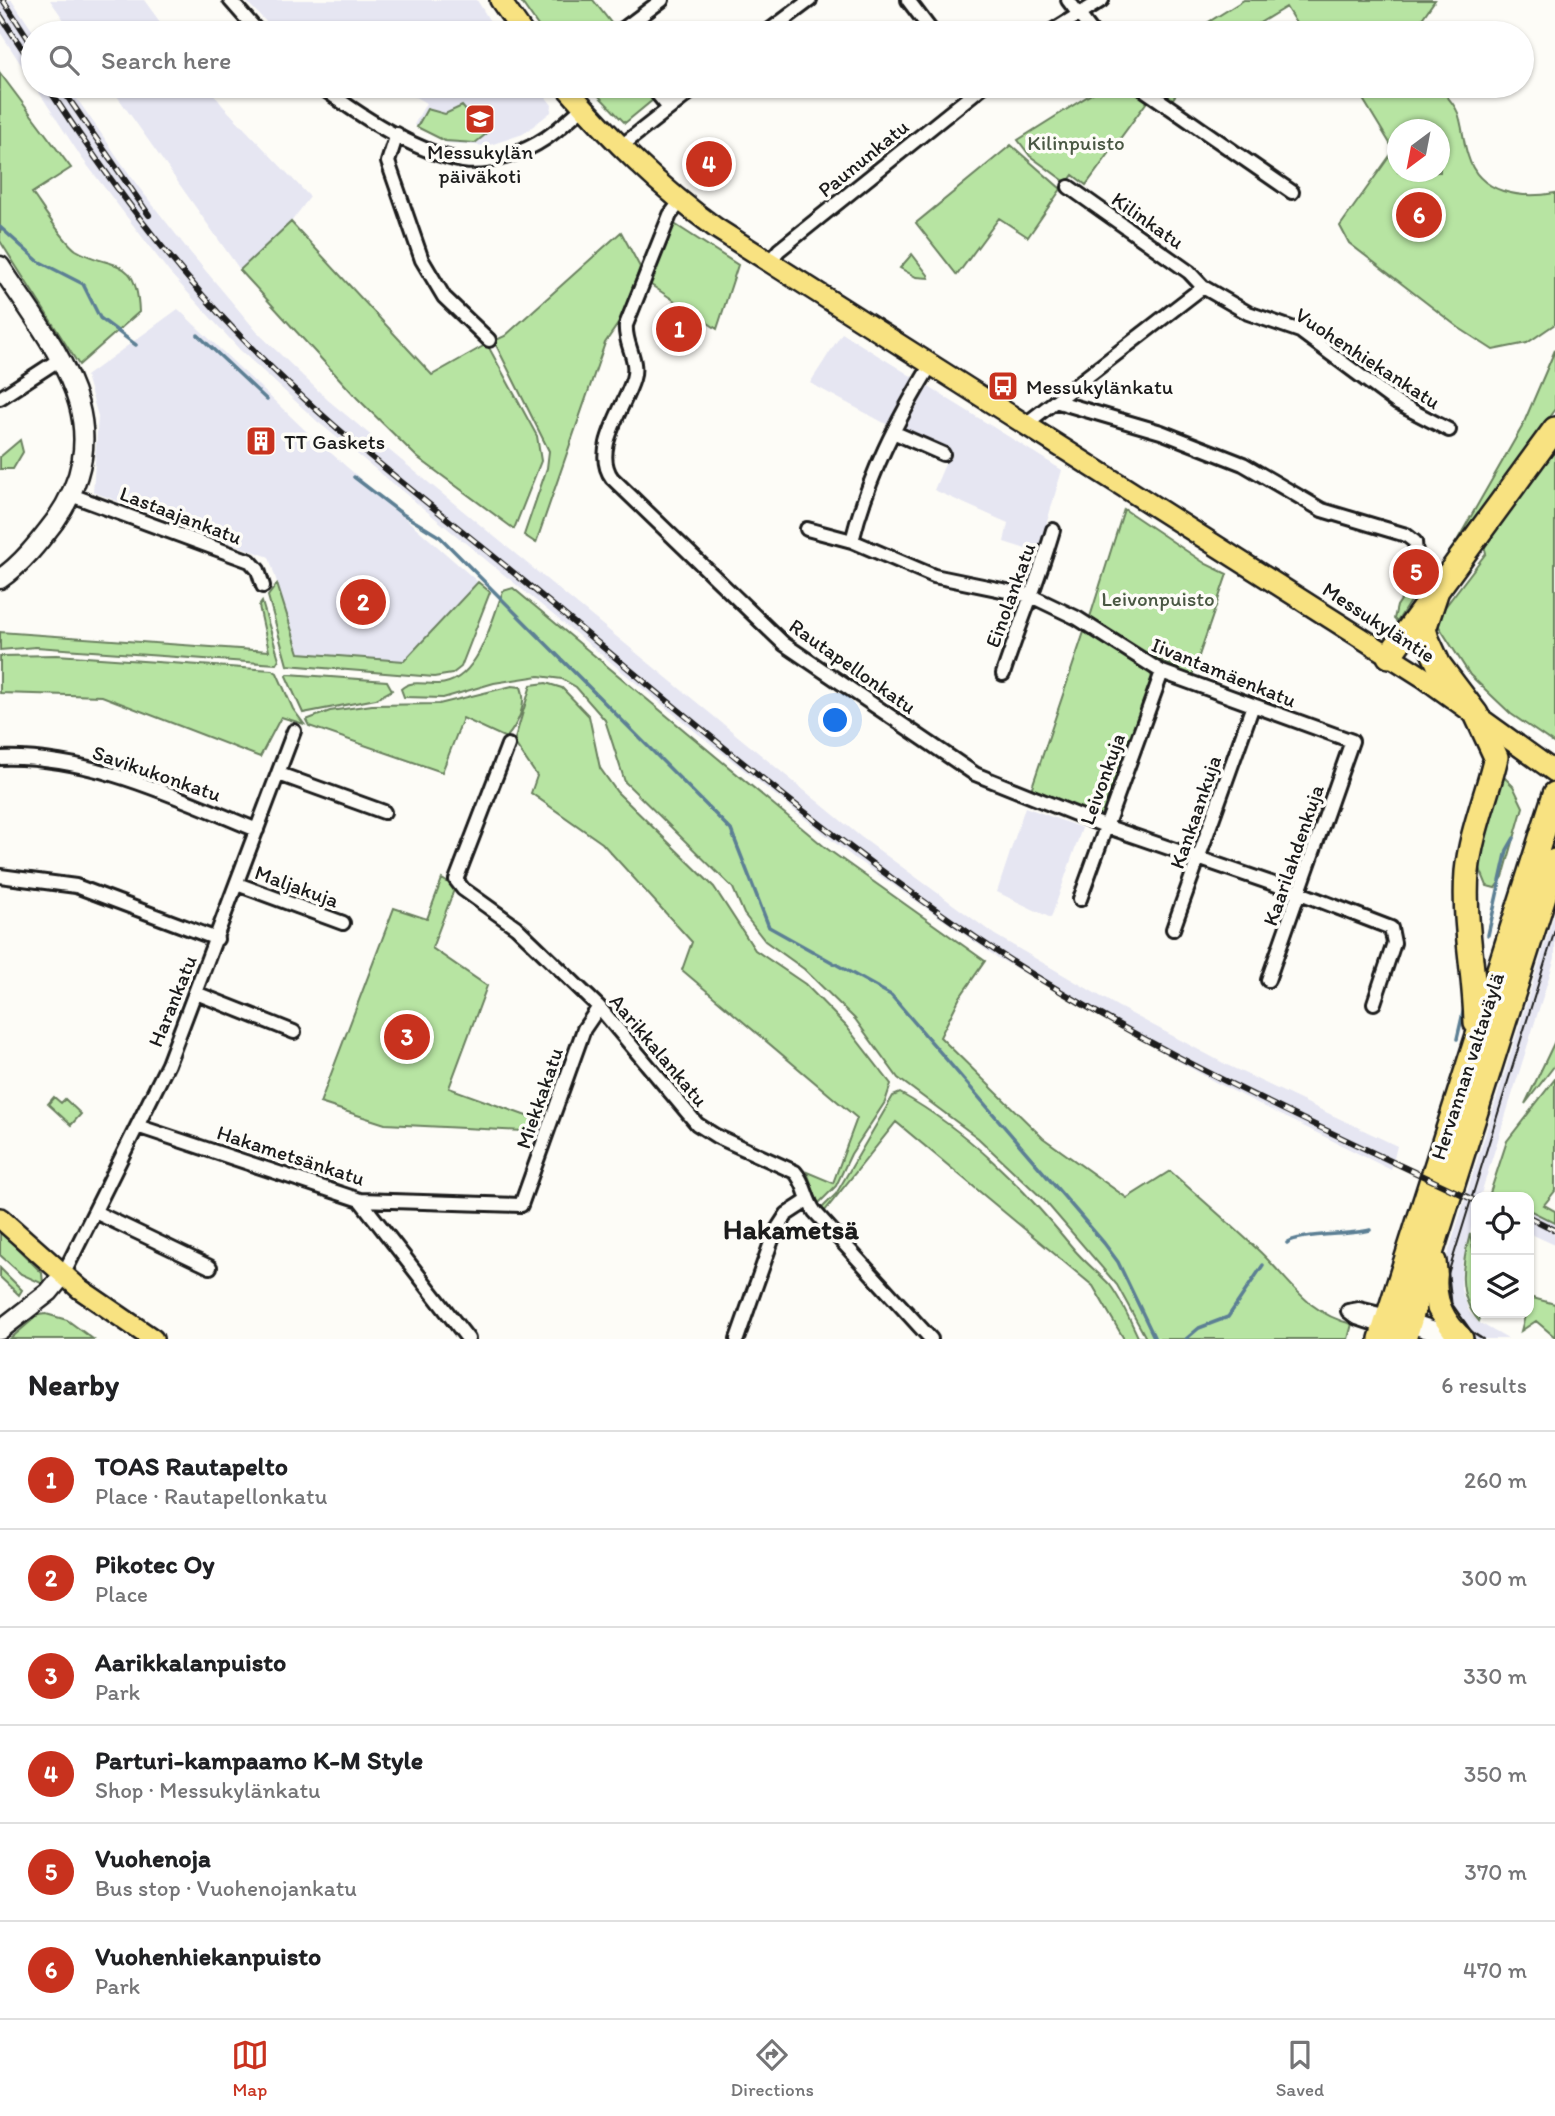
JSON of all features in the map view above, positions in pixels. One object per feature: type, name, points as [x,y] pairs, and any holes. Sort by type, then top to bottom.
[{"type":"highway","points":[[1389,656],[1555,429]]},
{"type":"highway","points":[[1438,587],[1424,629],[1427,639],[1439,665],[1476,713],[1496,757],[1477,817],[1467,871],[1466,918],[1476,1038]]},
{"type":"highway","name":"Hervannan valtaväylä","points":[[1400,1331],[1476,1038],[1555,794]]},
{"type":"highway","name":"Hervannan valtaväylä","points":[[1400,1331],[1434,1246],[1555,861]]},
{"type":"highway","points":[[1434,1246],[1439,1308],[1460,1339]]},
{"type":"main road","points":[[500,0],[515,21]]},
{"type":"main road","points":[[575,98],[620,148],[680,202],[769,262],[1027,423]]},
{"type":"main road","name":"Messukyläntie","points":[[1027,423],[1476,713],[1555,772]]},
{"type":"main road","points":[[0,1219],[63,1275],[153,1339]]},
{"type":"street","points":[[230,0],[248,21]]},
{"type":"street","points":[[634,21],[662,0]]},
{"type":"street","points":[[782,21],[810,0]]},
{"type":"street","points":[[908,0],[924,21]]},
{"type":"street","points":[[1068,0],[1084,21]]},
{"type":"street","points":[[1067,21],[1102,0]]},
{"type":"street","points":[[339,98],[397,134],[434,152],[466,161],[494,159],[546,139],[583,107]]},
{"type":"street","points":[[661,98],[669,108]]},
{"type":"street","points":[[620,148],[682,98]]},
{"type":"street","name":"Paununkatu","points":[[769,262],[779,250],[964,98]]},
{"type":"street","points":[[1156,98],[1292,192]]},
{"type":"street","points":[[397,134],[388,162],[422,260],[444,297],[489,340]]},
{"type":"street","name":"Kilinkatu","points":[[1069,187],[1189,272],[1203,287]]},
{"type":"street","name":"Rautapellonkatu","points":[[680,202],[670,215],[626,325],[625,336],[635,370],[608,441],[605,461],[609,474],[673,540],[796,653],[975,774],[1105,826],[1300,893],[1391,928],[1394,943],[1374,1003]]},
{"type":"street","points":[[0,266],[73,382],[85,426],[83,456],[71,495],[37,544],[0,579]]},
{"type":"street","points":[[1027,423],[1203,287]]},
{"type":"street","name":"Vuohenhiekankatu","points":[[1203,287],[1248,313],[1300,331],[1397,403],[1449,430]]},
{"type":"street","points":[[0,398],[60,359]]},
{"type":"street","points":[[852,541],[870,479],[932,363]]},
{"type":"street","points":[[1055,401],[1161,432],[1243,464],[1322,510],[1406,535],[1415,542],[1416,555]]},
{"type":"street","points":[[893,432],[943,454]]},
{"type":"street","name":"Lastaajankatu","points":[[71,495],[250,561],[258,570],[263,586]]},
{"type":"street","name":"Iivantamäenkatu","points":[[807,529],[852,541],[934,576],[1031,596],[1077,618],[1162,672],[1252,708],[1352,741]]},
{"type":"street","name":"Einolankatu","points":[[1003,674],[1053,530]]},
{"type":"street","name":"Leivonkuja","points":[[1080,899],[1162,672]]},
{"type":"street","name":"Kankaankuja","points":[[1173,929],[1252,708]]},
{"type":"street","name":"Harankatu","points":[[63,1275],[168,1064],[294,731]]},
{"type":"street","name":"Kaarilahdenkuja","points":[[1268,980],[1352,741]]},
{"type":"street","name":"Aarikkalankatu","points":[[508,745],[456,880],[463,889],[516,927],[599,1007],[697,1124],[716,1136],[795,1172],[801,1179],[807,1201],[931,1339]]},
{"type":"street","name":"Savikukonkatu","points":[[0,758],[77,765],[106,772],[257,830]]},
{"type":"street","points":[[279,774],[384,812]]},
{"type":"street","points":[[0,876],[76,886],[217,939]]},
{"type":"street","name":"Maljakuja","points":[[237,884],[343,923]]},
{"type":"street","points":[[196,993],[294,1032]]},
{"type":"street","name":"Miekkakatu","points":[[521,1205],[584,1029],[599,1007]]},
{"type":"street","name":"Hakametsänkatu","points":[[137,1126],[360,1199],[521,1205]]},
{"type":"street","points":[[360,1199],[468,1339]]},
{"type":"street","points":[[737,1339],[774,1234],[787,1214],[807,1201]]},
{"type":"street","points":[[95,1212],[210,1267]]},
{"type":"street","points":[[0,1330],[49,1292],[63,1275]]},
{"type":"street","points":[[1400,1331],[1460,1339]]},
{"type":"shaded area","points":[[0,0],[12,0],[26,21],[21,21],[21,64],[0,32]]},
{"type":"shaded area","points":[[50,0],[144,0],[159,21],[65,21]]},
{"type":"shaded area","points":[[245,0],[477,0],[490,21],[265,21]]},
{"type":"shaded area","points":[[43,98],[76,98],[137,185],[189,251],[258,333],[329,401],[861,837],[995,935],[1117,1006],[1227,1065],[1397,1146],[1391,1170],[1215,1082],[998,958],[853,857],[686,724],[318,422],[240,350],[169,272],[81,157]]},
{"type":"shaded area","points":[[118,98],[217,98],[310,197],[291,222],[240,270]]},
{"type":"shaded area","name":"Messukylän päiväkoti","points":[[417,98],[546,98],[552,105],[551,112],[523,134],[487,146],[447,143],[414,125],[426,103]]},
{"type":"shaded area","points":[[178,309],[307,432],[478,582],[404,661],[299,653],[269,557],[93,492],[98,416],[86,376]]},
{"type":"shaded area","points":[[842,333],[1062,470],[1038,553],[1004,542],[1008,523],[934,490],[951,450],[888,425],[810,383]]},
{"type":"shaded area","points":[[1025,807],[1082,828],[1051,918],[997,892]]},
{"type":"shaded area","points":[[1555,912],[1555,958],[1482,1192],[1471,1192],[1471,1229],[1462,1264],[1461,1289],[1471,1318],[1508,1339],[1477,1339],[1469,1334],[1446,1305],[1444,1266]]},
{"type":"shaded area","points":[[1534,1212],[1555,1223],[1555,1245],[1534,1235]]},
{"type":"green space","points":[[520,0],[593,0],[610,21],[535,21]]},
{"type":"green space","points":[[1244,0],[1435,0],[1420,21],[1295,21],[1286,7],[1263,21],[1210,21]]},
{"type":"green space","points":[[0,73],[71,168],[32,193],[71,246],[89,256],[120,267],[133,280],[137,293],[139,312],[79,365],[0,241]]},
{"type":"green space","points":[[601,98],[653,98],[654,99],[625,123]]},
{"type":"green space","name":"Kilinpuisto","points":[[1085,98],[1149,99],[1086,185],[1073,175],[1067,183],[1030,156],[1018,140]]},
{"type":"green space","points":[[1362,98],[1448,98],[1460,118],[1468,156],[1481,179],[1491,186],[1515,194],[1555,193],[1555,324],[1527,343],[1493,350],[1459,328],[1349,243],[1340,226],[1387,160],[1387,182],[1450,182],[1450,119],[1387,119],[1387,139]]},
{"type":"green space","points":[[462,106],[486,134],[475,143],[445,141],[417,127],[427,109],[445,114]]},
{"type":"green space","points":[[1011,145],[1061,189],[1028,237],[999,218],[957,275],[916,223]]},
{"type":"green space","points":[[291,222],[432,375],[487,344],[537,436],[541,461],[514,529],[417,457],[357,398],[240,270]]},
{"type":"green space","points":[[676,225],[738,265],[717,329],[648,283],[672,226]]},
{"type":"green space","points":[[621,232],[640,267],[622,318],[605,343],[536,543],[524,535],[547,468],[549,451],[494,341],[505,336]]},
{"type":"green space","points":[[912,254],[929,278],[916,277],[900,268]]},
{"type":"green space","points":[[1555,350],[1555,409],[1454,546],[1522,427]]},
{"type":"green space","points":[[20,440],[23,452],[13,469],[0,469],[0,457]]},
{"type":"green space","points":[[1555,442],[1555,744],[1511,714],[1470,675],[1438,625],[1442,611],[1486,553],[1484,546],[1490,529]]},
{"type":"green space","name":"Leivonpuisto","points":[[1124,509],[1206,564],[1227,574],[1192,676],[1138,649],[1090,617]]},
{"type":"green space","points":[[1415,579],[1422,582],[1397,622],[1394,619],[1397,606]]},
{"type":"green space","points":[[478,582],[490,592],[461,667],[452,674],[434,677],[287,665],[268,596],[277,584],[299,653],[404,661]]},
{"type":"green space","points":[[513,588],[826,848],[985,961],[960,997],[940,1037],[1043,1138],[1127,1198],[1170,1171],[1268,1259],[1310,1303],[1336,1319],[1352,1324],[1348,1339],[1124,1339],[1093,1286],[896,1122],[824,1212],[821,1209],[836,1194],[893,1096],[900,1093],[949,1125],[1014,1182],[1076,1252],[1110,1285],[1138,1337],[1146,1338],[1117,1285],[1044,1200],[978,1138],[898,1078],[855,1019],[804,969],[765,941],[744,914],[733,888],[625,782],[605,720],[576,687],[562,679],[539,676],[494,683],[443,698],[404,697],[401,689],[409,684],[438,684],[452,681],[463,673],[481,649],[503,591]]},
{"type":"green space","points":[[262,602],[279,659],[276,664],[36,647],[0,650],[0,632],[269,651],[259,606]]},
{"type":"green space","points":[[1085,629],[1149,671],[1153,679],[1105,810],[1099,817],[1030,793]]},
{"type":"green space","points":[[57,655],[272,670],[277,673],[293,709],[304,724],[281,717],[260,757],[102,696],[0,693],[0,656]]},
{"type":"green space","points":[[286,676],[387,681],[392,690],[376,699],[303,713]]},
{"type":"green space","points":[[546,683],[562,688],[589,716],[600,768],[617,792],[714,887],[755,950],[805,984],[846,1026],[891,1084],[885,1102],[851,1154],[836,1186],[818,1204],[807,1172],[833,1183],[857,1118],[682,970],[692,942],[602,843],[531,793],[537,776],[514,742],[531,685]]},
{"type":"green space","points":[[512,686],[521,687],[523,700],[517,721],[506,738],[463,718],[442,772],[309,726],[306,720],[330,711],[372,705],[439,704]]},
{"type":"green space","points":[[1502,775],[1513,786],[1523,807],[1503,877],[1495,888],[1487,886],[1478,864],[1492,796]]},
{"type":"green space","points":[[442,879],[455,887],[432,948],[487,986],[449,1088],[546,1123],[543,1132],[385,1124],[320,1103],[394,908],[427,919]]},
{"type":"green space","points":[[1555,1041],[1555,1065],[1525,1104]]},
{"type":"green space","points":[[1555,1079],[1555,1191],[1544,1205],[1555,1211],[1555,1223],[1534,1212],[1534,1192],[1490,1192],[1507,1141]]},
{"type":"green space","points":[[54,1097],[61,1103],[65,1099],[81,1114],[71,1125],[48,1104]]},
{"type":"green space","points":[[0,1231],[42,1273],[43,1284],[21,1274],[0,1255]]},
{"type":"green space","points":[[1470,1234],[1471,1309],[1464,1290],[1465,1257]]},
{"type":"green space","points":[[0,1268],[22,1290],[19,1295],[0,1277]]},
{"type":"green space","points":[[1534,1298],[1555,1304],[1555,1337],[1536,1321],[1521,1331],[1524,1318],[1534,1318]]},
{"type":"green space","points":[[46,1314],[67,1320],[93,1339],[10,1339],[38,1315]]},
{"type":"waterway","points":[[0,227],[38,261],[83,284],[100,318],[136,345]]},
{"type":"waterway","points":[[198,335],[267,400]]},
{"type":"waterway","points":[[354,477],[401,513],[440,537],[731,830],[769,927],[891,995],[1104,1243],[1118,1262],[1155,1339]]},
{"type":"waterway","points":[[1488,935],[1507,850],[1514,838]]},
{"type":"waterway","points":[[1457,1039],[1465,1004]]},
{"type":"waterway","points":[[1287,1243],[1301,1238],[1370,1230]]},
{"type":"waterway","points":[[1186,1339],[1199,1328],[1228,1317],[1263,1265]]},
{"type":"tram line","points":[[1483,1339],[1467,1327],[1455,1312],[1448,1294],[1448,1274],[1555,930]]},
{"type":"railway","points":[[3,0],[21,28]]},
{"type":"railway","points":[[0,15],[21,47]]},
{"type":"railway","points":[[55,98],[115,185],[189,280],[278,374],[387,470],[707,734],[823,826],[941,914],[1002,955],[1117,1024],[1235,1086],[1471,1199]]},
{"type":"railway","points":[[68,98],[149,215]]},
{"type":"railway","points":[[1534,1220],[1555,1230]]},
{"type":"place","name":"Messukylän päiväkoti","points":[[480,119]]},
{"type":"place","name":"Parturi-kampaamo K-M Style","points":[[709,164]]},
{"type":"place","name":"Vuohenhiekanpuisto","points":[[1419,215]]},
{"type":"place","name":"TOAS Rautapelto","points":[[679,329]]},
{"type":"place","name":"Messukylänkatu","points":[[1003,386]]},
{"type":"place","name":"TT Gaskets","points":[[261,441]]},
{"type":"place","name":"Vuohenoja","points":[[1416,572]]},
{"type":"place","name":"Pikotec Oy","points":[[363,602]]},
{"type":"place","name":"Aarikkalanpuisto","points":[[407,1037]]},
{"type":"district","name":"Hakametsä","points":[[791,1229]]}]
